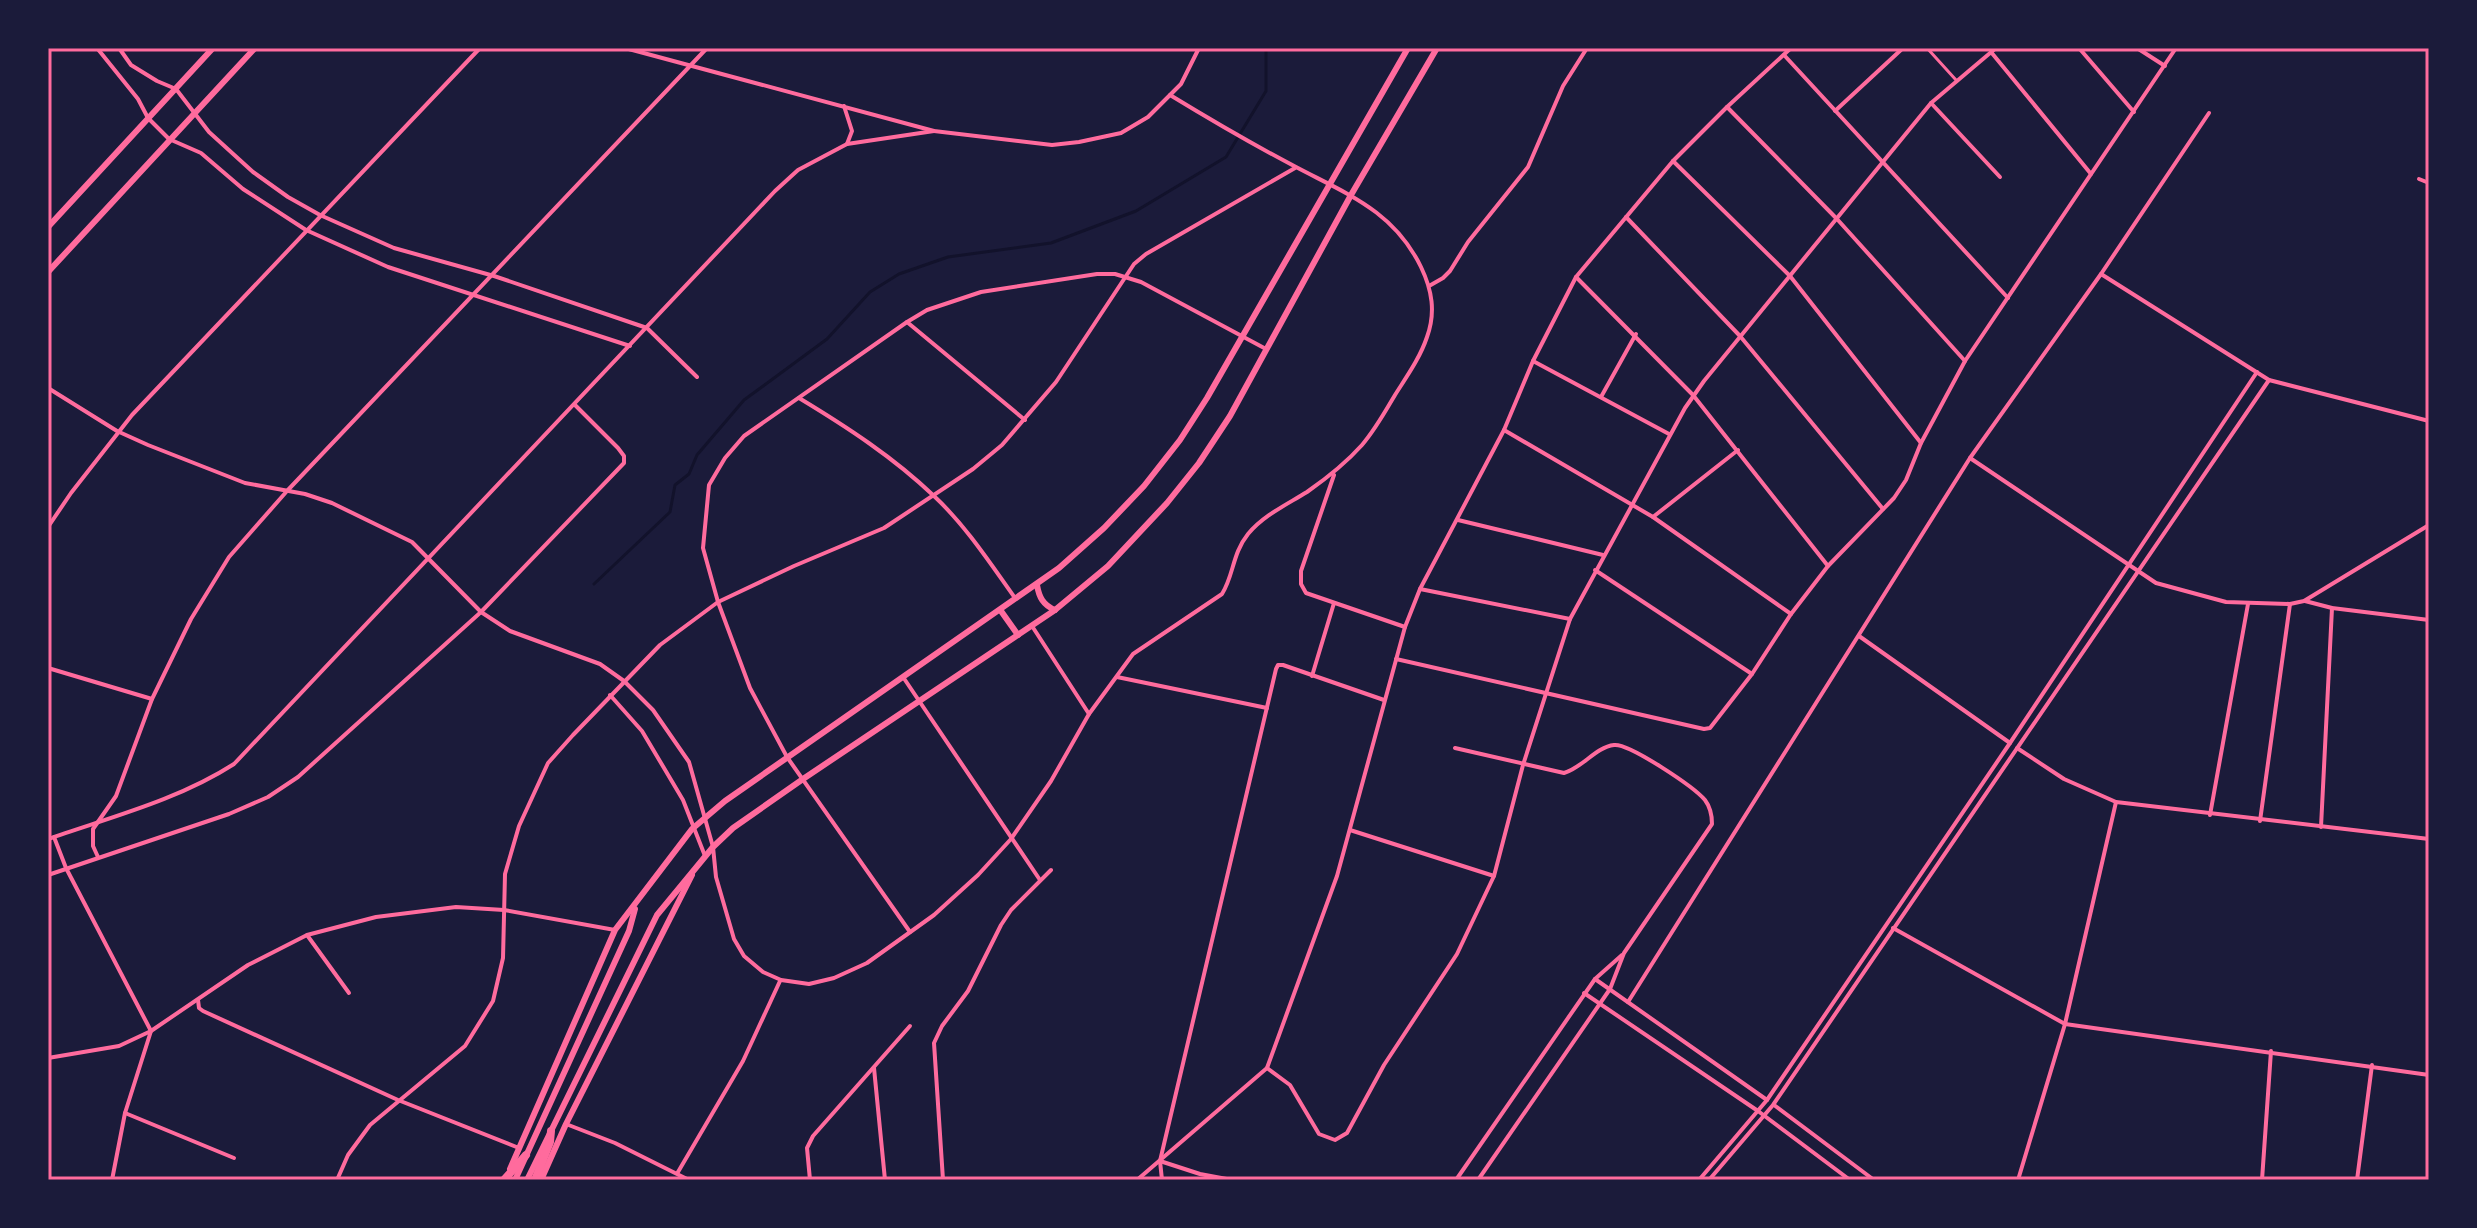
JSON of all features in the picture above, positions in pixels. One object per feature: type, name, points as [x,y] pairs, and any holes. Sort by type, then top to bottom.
[{"type":"highway","points":[[535,1180],[550,1142],[551,1131]]},
{"type":"highway","points":[[509,1180],[520,1152]]},
{"type":"highway","points":[[509,1180],[521,1166]]},
{"type":"main road","points":[[48,227],[213,48]]},
{"type":"main road","points":[[48,272],[255,48]]},
{"type":"main road","points":[[521,1166],[520,1152],[615,930],[692,829],[705,816],[787,757],[1037,585],[1093,538],[1144,486],[1180,440],[1244,337],[1408,48]]},
{"type":"main road","points":[[527,1180],[657,915],[713,847],[733,828],[803,779],[1055,610],[1108,566],[1167,503],[1199,463],[1268,350],[1351,195],[1437,48]]},
{"type":"main road","points":[[1037,585],[1044,604],[1055,610]]},
{"type":"main road","points":[[1001,611],[1018,635]]},
{"type":"main road","points":[[541,1180],[697,864]]},
{"type":"main road","points":[[520,1152],[629,931],[637,903]]},
{"type":"street","points":[[97,48],[138,99],[148,118],[169,139],[201,153],[243,189],[306,230],[388,267],[630,346]]},
{"type":"street","points":[[119,48],[131,65],[176,89],[209,132],[253,172],[288,197],[394,248],[494,276],[647,328],[697,377]]},
{"type":"street","points":[[48,527],[117,431],[480,48]]},
{"type":"street","points":[[625,48],[934,131],[1052,145],[1121,133],[1148,117],[1181,84],[1199,48]]},
{"type":"street","points":[[98,857],[93,829],[116,796],[152,699],[191,619],[229,557],[287,491],[707,48]]},
{"type":"street","points":[[1429,286],[1450,271],[1468,242],[1528,167],[1563,86],[1587,48]]},
{"type":"street","points":[[1137,1180],[1267,1068],[1337,876],[1405,627],[1420,589],[1504,430],[1533,361],[1576,277],[1673,161],[1791,48]]},
{"type":"street","points":[[1835,111],[1903,48]]},
{"type":"street","points":[[1927,48],[1956,80]]},
{"type":"street","points":[[1267,1068],[1290,1085],[1319,1134],[1335,1140],[1347,1133],[1384,1065],[1457,954],[1494,876],[1544,691],[1570,619],[1669,434],[1693,395],[1931,103],[1996,48]]},
{"type":"street","points":[[2079,48],[2134,112]]},
{"type":"street","points":[[2137,48],[2165,66]]},
{"type":"street","points":[[1396,659],[1704,729],[1714,724],[1828,566],[1883,509],[1906,480],[1921,443],[1965,361],[2176,48]]},
{"type":"street","points":[[1991,52],[2091,175]]},
{"type":"street","points":[[1784,55],[2008,298]]},
{"type":"street","points":[[48,388],[117,431],[245,483],[332,503],[412,542],[481,612],[510,631],[600,664],[624,681],[653,710],[689,762],[713,847],[716,877],[734,939],[744,956],[763,972],[781,980],[809,984],[834,978],[867,963],[910,933],[978,875],[1011,839],[1051,781],[1089,714],[1133,654],[1222,594],[1235,554],[1262,519],[1334,473],[1364,443],[1416,363],[1428,334],[1432,298],[1429,286],[1415,254],[1401,233],[1383,216],[1351,195],[1170,95]]},
{"type":"street","points":[[1931,103],[2000,177]]},
{"type":"street","points":[[844,106],[852,131],[847,144]]},
{"type":"street","points":[[1727,107],[1837,219],[1965,361]]},
{"type":"street","points":[[1628,1002],[1970,458],[2101,274],[2209,113]]},
{"type":"street","points":[[112,1180],[125,1113],[151,1031],[51,838],[172,796],[207,781],[234,764],[798,170],[847,144],[934,131]]},
{"type":"street","points":[[1673,161],[1790,276],[1921,443]]},
{"type":"street","points":[[337,1180],[348,1155],[370,1125],[398,1100],[432,1077],[465,1046],[493,1001],[503,958],[505,874],[519,826],[548,763],[610,695],[660,645],[718,602],[884,528],[934,496],[1002,445],[1075,355],[1125,276],[1146,254],[1296,167]]},
{"type":"street","points":[[2419,179],[2429,183]]},
{"type":"street","points":[[1626,216],[1740,336],[1883,509]]},
{"type":"street","points":[[910,933],[787,757],[750,688],[718,602],[703,548],[709,485],[725,458],[744,436],[907,322],[927,310],[981,292],[1097,274],[1125,276],[1268,350]]},
{"type":"street","points":[[2101,274],[2269,380],[2429,421]]},
{"type":"street","points":[[1576,277],[1636,334],[1693,395],[1828,566]]},
{"type":"street","points":[[907,322],[1025,420]]},
{"type":"street","points":[[1601,397],[1636,334]]},
{"type":"street","points":[[1533,361],[1669,434]]},
{"type":"street","points":[[1699,1180],[1767,1100],[2257,372]]},
{"type":"street","points":[[1709,1180],[1773,1105],[2269,380]]},
{"type":"street","points":[[799,398],[864,438],[934,496],[966,531],[1017,600]]},
{"type":"street","points":[[48,875],[229,814],[268,797],[298,777],[481,612],[624,463],[624,456],[618,448],[575,405]]},
{"type":"street","points":[[1504,430],[1653,517],[1791,614]]},
{"type":"street","points":[[1653,517],[1738,450]]},
{"type":"street","points":[[1970,458],[2156,583],[2226,602],[2290,604],[2304,601],[2429,525]]},
{"type":"street","points":[[1334,473],[1301,571],[1301,584],[1306,593],[1405,627]]},
{"type":"street","points":[[1458,520],[1603,555]]},
{"type":"street","points":[[1595,570],[1752,674]]},
{"type":"street","points":[[1420,589],[1570,619]]},
{"type":"street","points":[[2304,601],[2332,608],[2429,620]]},
{"type":"street","points":[[1312,676],[1334,603]]},
{"type":"street","points":[[2210,815],[2248,604]]},
{"type":"street","points":[[2260,821],[2290,604]]},
{"type":"street","points":[[2321,827],[2332,608]]},
{"type":"street","points":[[1032,626],[1089,714]]},
{"type":"street","points":[[1859,636],[2064,779],[2116,802],[2429,839]]},
{"type":"street","points":[[1162,1180],[1160,1161],[1278,665],[1384,700]]},
{"type":"street","points":[[48,668],[152,699]]},
{"type":"street","points":[[903,677],[1040,880]]},
{"type":"street","points":[[1115,677],[1267,708]]},
{"type":"street","points":[[610,695],[642,731],[683,800],[705,856]]},
{"type":"street","points":[[1455,748],[1564,773],[1576,769],[1609,745],[1624,746],[1699,795],[1712,813],[1712,824],[1624,953],[1610,989],[1478,1180]]},
{"type":"street","points":[[2018,1180],[2065,1024],[2116,802]]},
{"type":"street","points":[[1350,830],[1494,876]]},
{"type":"street","points":[[943,1180],[934,1043],[942,1026],[968,991],[1011,910],[1051,870]]},
{"type":"street","points":[[48,1058],[119,1046],[151,1031],[248,965],[307,935],[389,915],[456,907],[504,910],[615,930]]},
{"type":"street","points":[[1893,928],[2065,1024],[2429,1075]]},
{"type":"street","points":[[307,935],[349,993]]},
{"type":"street","points":[[1456,1180],[1584,993],[1624,953]]},
{"type":"street","points":[[1595,979],[1874,1180]]},
{"type":"street","points":[[678,1172],[743,1061],[781,980]]},
{"type":"street","points":[[1584,993],[1758,1111],[1850,1180]]},
{"type":"street","points":[[198,998],[197,1004],[203,1011],[520,1152]]},
{"type":"street","points":[[810,1180],[809,1142],[910,1026]]},
{"type":"street","points":[[2262,1180],[2271,1051]]},
{"type":"street","points":[[2357,1180],[2372,1065]]},
{"type":"street","points":[[874,1068],[885,1180]]},
{"type":"street","points":[[125,1113],[234,1158]]},
{"type":"street","points":[[566,1124],[678,1172],[689,1180]]},
{"type":"street","points":[[1160,1161],[1232,1180]]},
{"type":"waterway","points":[[594,584],[670,512],[675,485],[689,474],[697,455],[744,400],[827,339],[870,292],[899,274],[948,257],[1051,243],[1136,211],[1226,157],[1266,91],[1266,48]]}]
